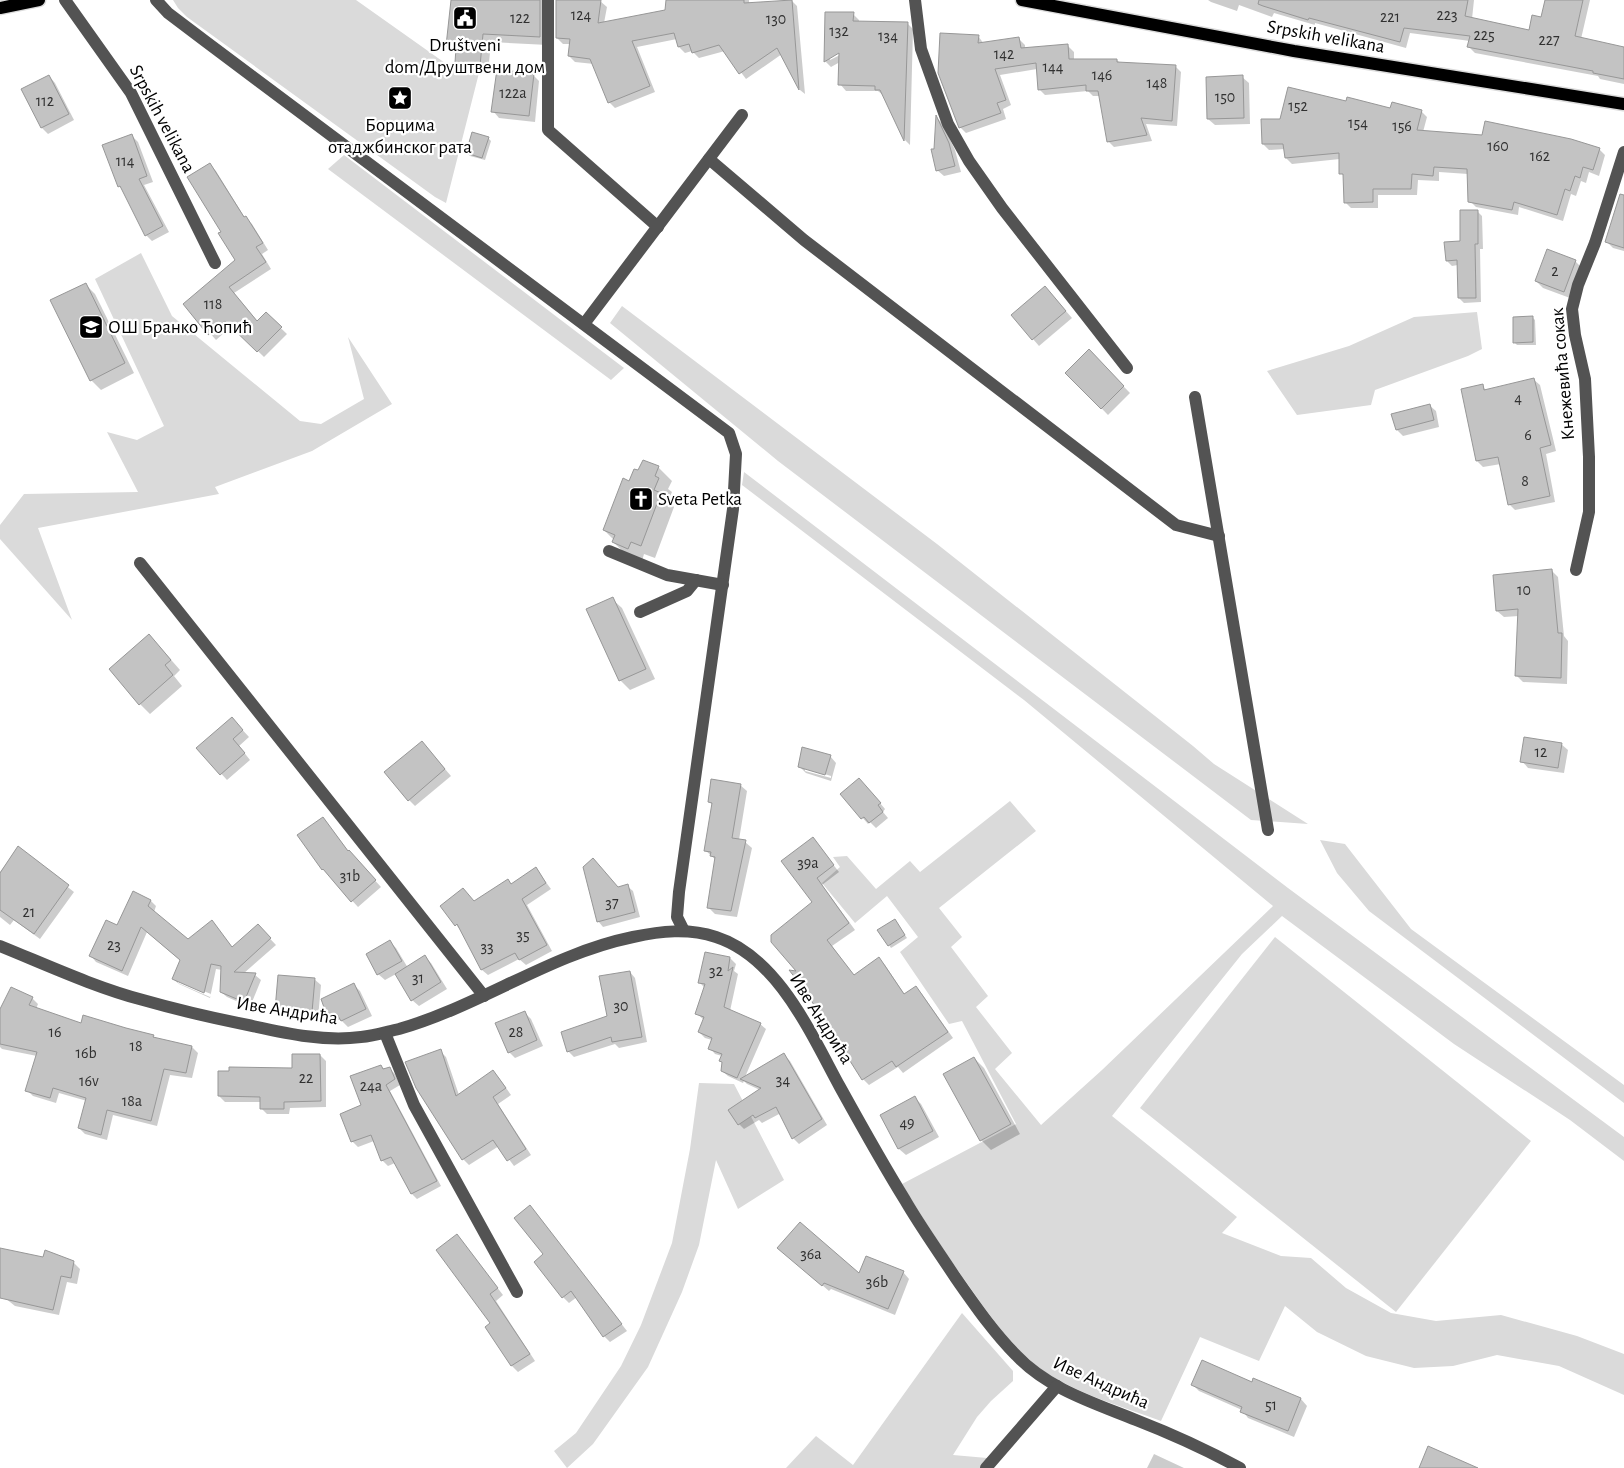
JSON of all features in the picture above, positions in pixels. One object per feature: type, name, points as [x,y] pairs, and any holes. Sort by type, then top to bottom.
[{"type":"main road","points":[[0,8],[39,0]]},
{"type":"main road","name":"Srpskih velikana","points":[[1022,0],[1294,51],[1624,104]]},
{"type":"street","name":"Srpskih velikana","points":[[65,0],[131,93],[215,263]]},
{"type":"street","points":[[156,0],[182,24],[729,433],[736,454],[733,510],[679,892],[677,917],[684,931]]},
{"type":"street","points":[[548,0],[548,130],[658,227]]},
{"type":"street","points":[[915,0],[920,49],[948,124],[970,161],[1002,208],[1128,368]]},
{"type":"street","points":[[584,324],[742,115]]},
{"type":"street","name":"Кнежевића сокак","points":[[1576,570],[1588,512],[1589,457],[1585,379],[1575,335],[1572,309],[1578,285],[1595,243],[1624,152]]},
{"type":"street","points":[[709,159],[804,240],[1176,525],[1219,536]]},
{"type":"street","points":[[1195,397],[1268,830]]},
{"type":"street","points":[[609,551],[667,575],[723,584]]},
{"type":"street","points":[[140,563],[484,996]]},
{"type":"street","points":[[640,612],[687,591],[696,580]]},
{"type":"street","name":"Иве Андрића","points":[[0,946],[75,977],[141,1000],[277,1031],[340,1039],[385,1033],[453,1011],[563,958],[608,942],[673,930],[718,938],[735,945],[768,971],[783,990],[807,1026],[904,1199],[973,1303],[1019,1359],[1037,1374],[1085,1400],[1171,1434],[1240,1468]]},
{"type":"street","points":[[385,1033],[414,1105],[518,1292]]},
{"type":"street","points":[[986,1468],[1057,1386]]},
{"type":"shaded area","points":[[173,0],[356,0],[445,63],[480,69],[446,203],[435,197],[187,17]]},
{"type":"shaded area","points":[[344,155],[624,368],[611,380],[328,169]]},
{"type":"shaded area","points":[[141,253],[172,316],[300,421],[321,424],[364,399],[348,337],[392,404],[312,451],[215,487],[219,494],[38,528],[72,620],[0,539],[0,525],[24,494],[138,492],[107,432],[137,440],[164,426],[95,279]]},
{"type":"shaded area","points":[[622,306],[937,544],[1214,764],[1308,824],[1251,820],[778,461],[610,323]]},
{"type":"shaded area","points":[[1477,312],[1482,349],[1468,356],[1375,390],[1371,405],[1297,415],[1267,371],[1349,346],[1414,317]]},
{"type":"shaded area","points":[[744,472],[1288,888],[1624,1137],[1624,1161],[1570,1120],[1454,1044],[1282,916],[1242,954],[1112,1116],[1237,1217],[1222,1233],[1281,1256],[1311,1258],[1346,1288],[1391,1313],[1436,1321],[1501,1315],[1577,1336],[1624,1354],[1624,1395],[1559,1366],[1497,1355],[1453,1366],[1414,1368],[1366,1356],[1317,1332],[1285,1306],[1259,1361],[1200,1337],[1161,1421],[1103,1400],[1061,1381],[1037,1366],[1015,1345],[995,1322],[960,1274],[902,1184],[1016,1124],[962,1021],[949,1024],[900,952],[918,937],[887,896],[855,923],[822,883],[840,867],[833,857],[847,856],[876,889],[910,861],[920,872],[1010,801],[1036,831],[939,908],[962,937],[951,947],[988,996],[976,1007],[1012,1053],[995,1069],[1041,1125],[1102,1070],[1273,906],[1024,700],[742,485]]},
{"type":"shaded area","points":[[1320,840],[1345,844],[1411,929],[1624,1085],[1624,1103],[1369,911],[1337,873]]},
{"type":"shaded area","points":[[1275,937],[1531,1141],[1396,1312],[1140,1108]]},
{"type":"shaded area","points":[[699,1083],[734,1084],[784,1180],[738,1209],[716,1160],[699,1245],[682,1292],[648,1367],[593,1444],[567,1468],[554,1451],[576,1433],[621,1366],[641,1325],[672,1243],[690,1149]]},
{"type":"shaded area","points":[[962,1313],[1013,1371],[1013,1381],[977,1417],[953,1455],[987,1458],[992,1468],[786,1468],[816,1436],[853,1465]]},
{"type":"building","points":[[451,0],[540,0],[540,37],[483,34],[480,66],[455,63],[456,47],[446,46]]},
{"type":"building","points":[[556,0],[601,0],[598,23],[665,10],[666,0],[744,0],[744,3],[792,0],[799,90],[777,48],[739,74],[719,45],[692,53],[689,44],[678,47],[674,33],[632,41],[650,86],[608,103],[590,59],[568,56],[570,39],[556,38]]},
{"type":"building","points":[[1259,0],[1468,0],[1465,16],[1529,30],[1532,15],[1541,17],[1545,0],[1583,0],[1575,36],[1624,47],[1624,79],[1593,73],[1593,71],[1467,47],[1470,36],[1404,28],[1400,42],[1309,18],[1308,20],[1258,4]]},
{"type":"building","points":[[825,12],[854,12],[853,21],[908,22],[904,141],[880,90],[875,90],[875,86],[838,85],[839,53],[824,62]]},
{"type":"building","points":[[940,33],[979,35],[978,43],[1019,37],[1021,48],[1068,44],[1069,59],[1117,59],[1117,62],[1176,65],[1172,121],[1141,118],[1147,135],[1107,142],[1098,91],[1086,91],[1086,85],[1038,90],[1036,63],[995,69],[1006,100],[997,103],[1001,113],[959,128],[938,73]]},
{"type":"building","points":[[497,69],[534,74],[529,116],[491,112]]},
{"type":"building","points":[[49,75],[69,114],[41,128],[21,89]]},
{"type":"building","points":[[1243,75],[1244,118],[1207,119],[1206,77]]},
{"type":"building","points":[[1288,87],[1346,101],[1347,97],[1390,108],[1392,102],[1422,110],[1417,130],[1482,135],[1485,121],[1571,139],[1600,148],[1593,170],[1583,167],[1580,178],[1575,176],[1570,191],[1565,189],[1557,215],[1514,202],[1512,210],[1468,202],[1467,169],[1434,167],[1433,176],[1412,174],[1411,189],[1373,189],[1373,202],[1344,203],[1343,174],[1339,174],[1339,153],[1285,158],[1283,144],[1262,144],[1261,119],[1280,119]]},
{"type":"building","points":[[936,115],[949,143],[955,166],[936,171],[931,149],[934,149]]},
{"type":"building","points":[[472,132],[489,137],[482,158],[466,153]]},
{"type":"building","points":[[132,134],[147,176],[139,179],[163,226],[145,236],[120,186],[118,187],[102,145]]},
{"type":"building","points":[[210,163],[263,243],[256,247],[266,262],[229,287],[257,321],[266,312],[282,327],[257,352],[225,321],[208,335],[183,304],[235,260],[218,233],[221,232],[187,177]]},
{"type":"building","points":[[1620,194],[1624,195],[1624,248],[1605,242]]},
{"type":"building","points":[[1460,210],[1478,210],[1478,244],[1475,244],[1476,298],[1458,298],[1457,260],[1446,261],[1444,242],[1460,241]]},
{"type":"building","points":[[1547,249],[1576,260],[1564,292],[1535,281]]},
{"type":"building","name":"ОШ Бранко Ћопић","points":[[86,283],[125,363],[90,381],[50,300]]},
{"type":"building","points":[[1045,286],[1066,311],[1032,340],[1011,315]]},
{"type":"building","points":[[1533,316],[1533,342],[1513,343],[1513,317]]},
{"type":"building","points":[[1089,349],[1124,386],[1101,409],[1065,373]]},
{"type":"building","points":[[1534,378],[1551,445],[1540,448],[1550,496],[1508,505],[1498,457],[1476,461],[1461,389],[1483,384],[1484,390]]},
{"type":"building","points":[[1430,404],[1434,420],[1396,430],[1391,414]]},
{"type":"building","name":"Sveta Petka","points":[[643,460],[659,466],[655,476],[659,478],[654,490],[661,493],[641,546],[631,542],[628,549],[612,542],[615,535],[603,530],[623,478],[629,481],[634,469],[638,470]]},
{"type":"building","points":[[1552,569],[1558,633],[1562,633],[1561,678],[1515,676],[1518,609],[1496,611],[1493,575]]},
{"type":"building","points":[[613,597],[646,669],[619,681],[586,609]]},
{"type":"building","points":[[149,634],[171,660],[165,665],[173,675],[139,705],[109,669]]},
{"type":"building","points":[[232,717],[243,730],[233,739],[245,753],[220,775],[196,748]]},
{"type":"building","points":[[1524,737],[1562,743],[1558,768],[1520,762]]},
{"type":"building","points":[[422,741],[445,769],[408,801],[384,772]]},
{"type":"building","points":[[802,747],[831,755],[825,775],[798,767]]},
{"type":"building","points":[[859,778],[881,803],[878,805],[883,812],[869,823],[864,817],[861,819],[840,794]]},
{"type":"building","points":[[711,779],[741,784],[732,838],[746,840],[731,911],[707,908],[715,857],[710,856],[711,852],[704,851],[712,803],[708,802]]},
{"type":"building","points":[[323,817],[348,851],[376,880],[351,902],[322,870],[297,835]]},
{"type":"building","points":[[813,837],[834,865],[817,878],[849,923],[827,940],[854,975],[879,957],[904,994],[916,986],[948,1032],[896,1067],[892,1061],[862,1080],[811,998],[789,970],[796,971],[771,942],[771,935],[812,902],[781,861]]},
{"type":"building","points":[[18,846],[69,885],[34,934],[0,910],[0,873]]},
{"type":"building","points":[[593,858],[618,887],[628,884],[635,912],[597,922],[583,867]]},
{"type":"building","points":[[536,867],[546,883],[522,899],[547,945],[519,960],[515,953],[481,970],[457,924],[455,926],[440,906],[463,888],[474,901],[508,879],[511,884]]},
{"type":"building","points":[[133,891],[151,900],[148,906],[188,939],[212,920],[232,947],[258,924],[271,938],[234,972],[256,973],[244,1002],[220,992],[221,966],[211,964],[204,993],[172,979],[180,960],[141,927],[122,971],[89,956],[106,920],[117,925]]},
{"type":"building","points":[[895,919],[905,935],[888,946],[877,930]]},
{"type":"building","points":[[390,940],[402,961],[377,975],[366,954]]},
{"type":"building","points":[[705,952],[730,957],[728,971],[733,967],[724,1007],[761,1023],[737,1078],[721,1071],[722,1062],[719,1061],[722,1054],[708,1049],[712,1038],[698,1032],[704,1017],[695,1014],[705,984],[698,983]]},
{"type":"building","points":[[425,955],[441,982],[411,1001],[395,974]]},
{"type":"building","points":[[630,971],[642,1037],[612,1042],[611,1037],[567,1052],[561,1032],[607,1016],[599,976]]},
{"type":"building","points":[[278,975],[315,978],[312,1012],[275,1010]]},
{"type":"building","points":[[354,983],[366,1009],[341,1021],[337,1014],[326,1013],[321,999]]},
{"type":"building","points":[[11,987],[33,997],[29,1005],[81,1023],[83,1015],[154,1035],[153,1037],[192,1046],[186,1073],[164,1069],[151,1121],[107,1110],[101,1135],[78,1128],[86,1098],[53,1088],[50,1098],[25,1091],[37,1052],[0,1044],[0,1009]]},
{"type":"building","points":[[525,1011],[537,1040],[508,1053],[495,1023]]},
{"type":"building","points":[[441,1049],[456,1096],[493,1070],[506,1088],[493,1097],[526,1149],[507,1161],[493,1140],[462,1160],[416,1088],[405,1062]]},
{"type":"building","points":[[784,1053],[822,1119],[792,1139],[776,1107],[755,1118],[753,1115],[738,1125],[728,1110],[761,1088],[740,1079]]},
{"type":"building","points":[[292,1054],[320,1054],[321,1101],[284,1102],[284,1109],[260,1109],[260,1097],[218,1096],[218,1071],[229,1071],[229,1067],[292,1068]]},
{"type":"building","points":[[974,1057],[1011,1124],[980,1141],[943,1074]]},
{"type":"building","points":[[381,1065],[383,1069],[390,1067],[395,1079],[386,1085],[437,1181],[411,1194],[391,1157],[381,1161],[371,1135],[351,1142],[340,1114],[361,1105],[350,1076]]},
{"type":"building","points":[[915,1096],[933,1131],[898,1149],[880,1115]]},
{"type":"building","points":[[530,1205],[622,1324],[603,1337],[571,1291],[562,1298],[534,1262],[543,1254],[514,1218]]},
{"type":"building","points":[[800,1222],[859,1273],[866,1256],[904,1271],[888,1309],[824,1283],[822,1286],[777,1248]]},
{"type":"building","points":[[457,1234],[498,1288],[490,1294],[530,1354],[511,1366],[485,1327],[490,1323],[436,1250]]},
{"type":"building","points":[[0,1248],[43,1257],[45,1250],[74,1261],[71,1278],[61,1276],[53,1310],[0,1298]]},
{"type":"building","points":[[1202,1360],[1252,1382],[1253,1378],[1301,1398],[1288,1431],[1240,1412],[1242,1407],[1191,1385]]},
{"type":"building","points":[[1428,1446],[1478,1468],[1419,1468]]},
{"type":"place","name":"Društveni dom/Друштвени дом","points":[[465,18]]},
{"type":"place","name":"Борцима отаджбинског рата","points":[[400,98]]},
{"type":"place","name":"ОШ Бранко Ћопић","points":[[91,327]]},
{"type":"place","name":"Sveta Petka","points":[[641,499]]}]
